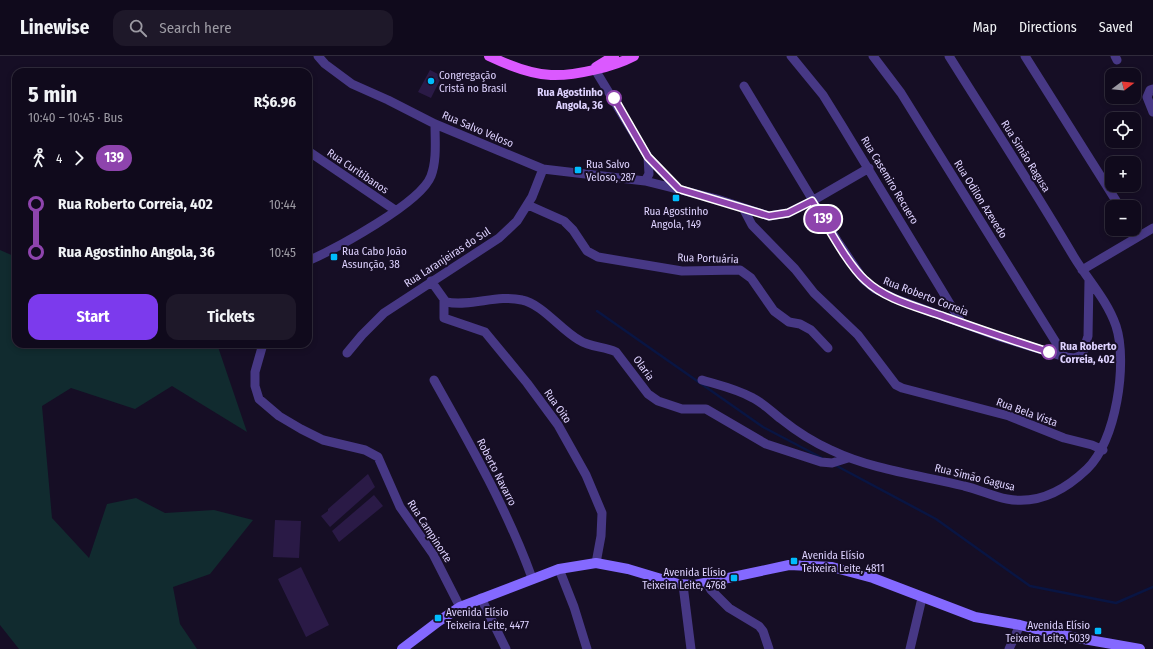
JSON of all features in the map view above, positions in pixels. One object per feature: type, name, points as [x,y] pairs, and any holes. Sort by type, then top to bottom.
[{"type":"main road","points":[[489,56],[519,68],[551,75],[581,72],[594,68],[611,66],[634,56]]},
{"type":"main road","points":[[594,68],[614,56]]},
{"type":"main road","points":[[408,647],[460,607],[532,578],[559,569],[596,563],[628,569],[683,585],[707,583],[789,565],[832,567],[873,578],[975,617],[1020,625],[1055,634],[1140,649]]},
{"type":"street","name":"Rua Salvo Veloso","points":[[318,56],[325,64],[352,84],[388,100],[435,124],[543,169],[645,181],[679,189],[769,216],[780,215],[812,201],[869,168]]},
{"type":"street","name":"Rua Casemiro Recuero","points":[[791,56],[822,96],[869,168],[961,322]]},
{"type":"street","name":"Rua Odilon Azevedo","points":[[873,56],[902,93],[1065,357]]},
{"type":"street","name":"Rua Simão Ragusa","points":[[949,56],[1035,192],[1082,270]]},
{"type":"street","points":[[1025,56],[1116,200]]},
{"type":"street","points":[[594,68],[648,157],[679,189]]},
{"type":"street","name":"Rua Roberto Correia","points":[[744,86],[852,265],[863,279],[875,289],[896,299],[1000,337],[1065,357],[1075,358],[1082,355],[1086,347],[1088,336],[1089,280]]},
{"type":"street","points":[[1153,88],[1150,90],[1147,97],[1153,112]]},
{"type":"street","points":[[312,257],[375,224],[420,193],[430,177],[434,156],[435,124]]},
{"type":"street","name":"Rua Curitibanos","points":[[312,154],[395,210]]},
{"type":"street","points":[[645,181],[649,174],[648,157]]},
{"type":"street","name":"Rua Laranjeiras do Sul","points":[[347,353],[362,335],[384,313],[498,238],[517,221],[528,205],[543,169]]},
{"type":"street","name":"Rua Portuária","points":[[528,205],[546,214],[562,219],[573,230],[586,251],[598,257],[682,270],[732,269],[742,271],[751,278],[774,311],[789,322],[800,324],[811,330],[828,348]]},
{"type":"street","name":"Rua Bela Vista","points":[[743,208],[752,225],[795,269],[814,293],[858,335],[896,385],[902,388],[1009,416],[1064,438],[1092,445],[1103,450]]},
{"type":"street","points":[[1141,232],[1153,228]]},
{"type":"street","points":[[1082,270],[1132,236]]},
{"type":"street","name":"Rua Simão Gagusa","points":[[702,380],[754,398],[803,434],[828,449],[848,458],[887,469],[966,486],[1006,499],[1036,499],[1056,493],[1074,482],[1091,465],[1103,450],[1112,419],[1120,374],[1120,348],[1111,314],[1082,270]]},
{"type":"street","points":[[431,281],[444,301]]},
{"type":"street","name":"Olaria","points":[[444,301],[467,304],[505,299],[526,301],[577,340],[590,346],[610,348],[616,352],[648,394],[658,401],[682,409],[706,409],[766,444],[818,461],[832,463],[848,458]]},
{"type":"street","name":"Rua Oito","points":[[444,301],[444,318],[485,332],[549,413],[571,447],[586,475],[602,512],[601,536],[596,563]]},
{"type":"street","name":"Rua Campinorte","points":[[262,348],[255,372],[256,392],[260,400],[278,416],[323,440],[365,450],[378,457],[400,507],[433,554],[460,607]]},
{"type":"street","name":"Roberto Navarro","points":[[434,380],[489,481],[517,540],[532,578]]},
{"type":"street","points":[[559,569],[588,649]]},
{"type":"street","points":[[707,583],[711,590],[729,608],[759,626],[763,631],[769,649]]},
{"type":"street","points":[[683,585],[691,649]]},
{"type":"street","points":[[481,598],[506,649]]},
{"type":"street","points":[[910,649],[922,598]]},
{"type":"street","points":[[1009,649],[1020,625]]},
{"type":"green space","points":[[0,250],[12,255],[12,348],[218,348],[247,432],[172,386],[135,409],[71,388],[42,406],[52,518],[89,558],[107,504],[136,498],[165,513],[214,510],[253,520],[210,574],[173,587],[180,624],[197,649],[19,649],[0,625]]},
{"type":"building","name":"Congregação Cristã no Brasil","points":[[430,70],[442,76],[431,98],[418,92]]},
{"type":"building","points":[[368,474],[375,487],[330,527],[321,516]]},
{"type":"building","points":[[374,495],[383,506],[339,542],[332,531]]},
{"type":"building","points":[[275,520],[301,521],[299,558],[273,557]]},
{"type":"building","points":[[301,567],[329,625],[306,637],[278,579]]},
{"type":"waterway","points":[[597,311],[763,427],[822,458]]},
{"type":"waterway","points":[[835,465],[936,519],[1030,586],[1116,603],[1153,587]]},
{"type":"bus line","name":"139","points":[[614,98],[648,157],[669,181],[679,189],[717,199],[769,216],[788,213],[812,201],[852,265],[863,279],[875,289],[896,299],[1000,337],[1049,352]]},
{"type":"place","name":"Congregação Cristã no Brasil","points":[[431,81]]},
{"type":"place","name":"Rua Agostinho Angola, 36","points":[[614,98]]},
{"type":"place","name":"Rua Salvo Veloso, 287","points":[[578,170]]},
{"type":"place","name":"Rua Agostinho Angola, 149","points":[[676,198]]},
{"type":"place","name":"Rua Cabo João Assunção, 38","points":[[334,257]]},
{"type":"place","name":"Rua Roberto Correia, 402","points":[[1049,352]]},
{"type":"place","name":"Avenida Elísio Teixeira Leite, 4811","points":[[794,561]]},
{"type":"place","name":"Avenida Elísio Teixeira Leite, 4768","points":[[734,578]]},
{"type":"place","name":"Avenida Elísio Teixeira Leite, 4477","points":[[438,618]]},
{"type":"place","name":"Avenida Elísio Teixeira Leite, 5039","points":[[1098,631]]}]
